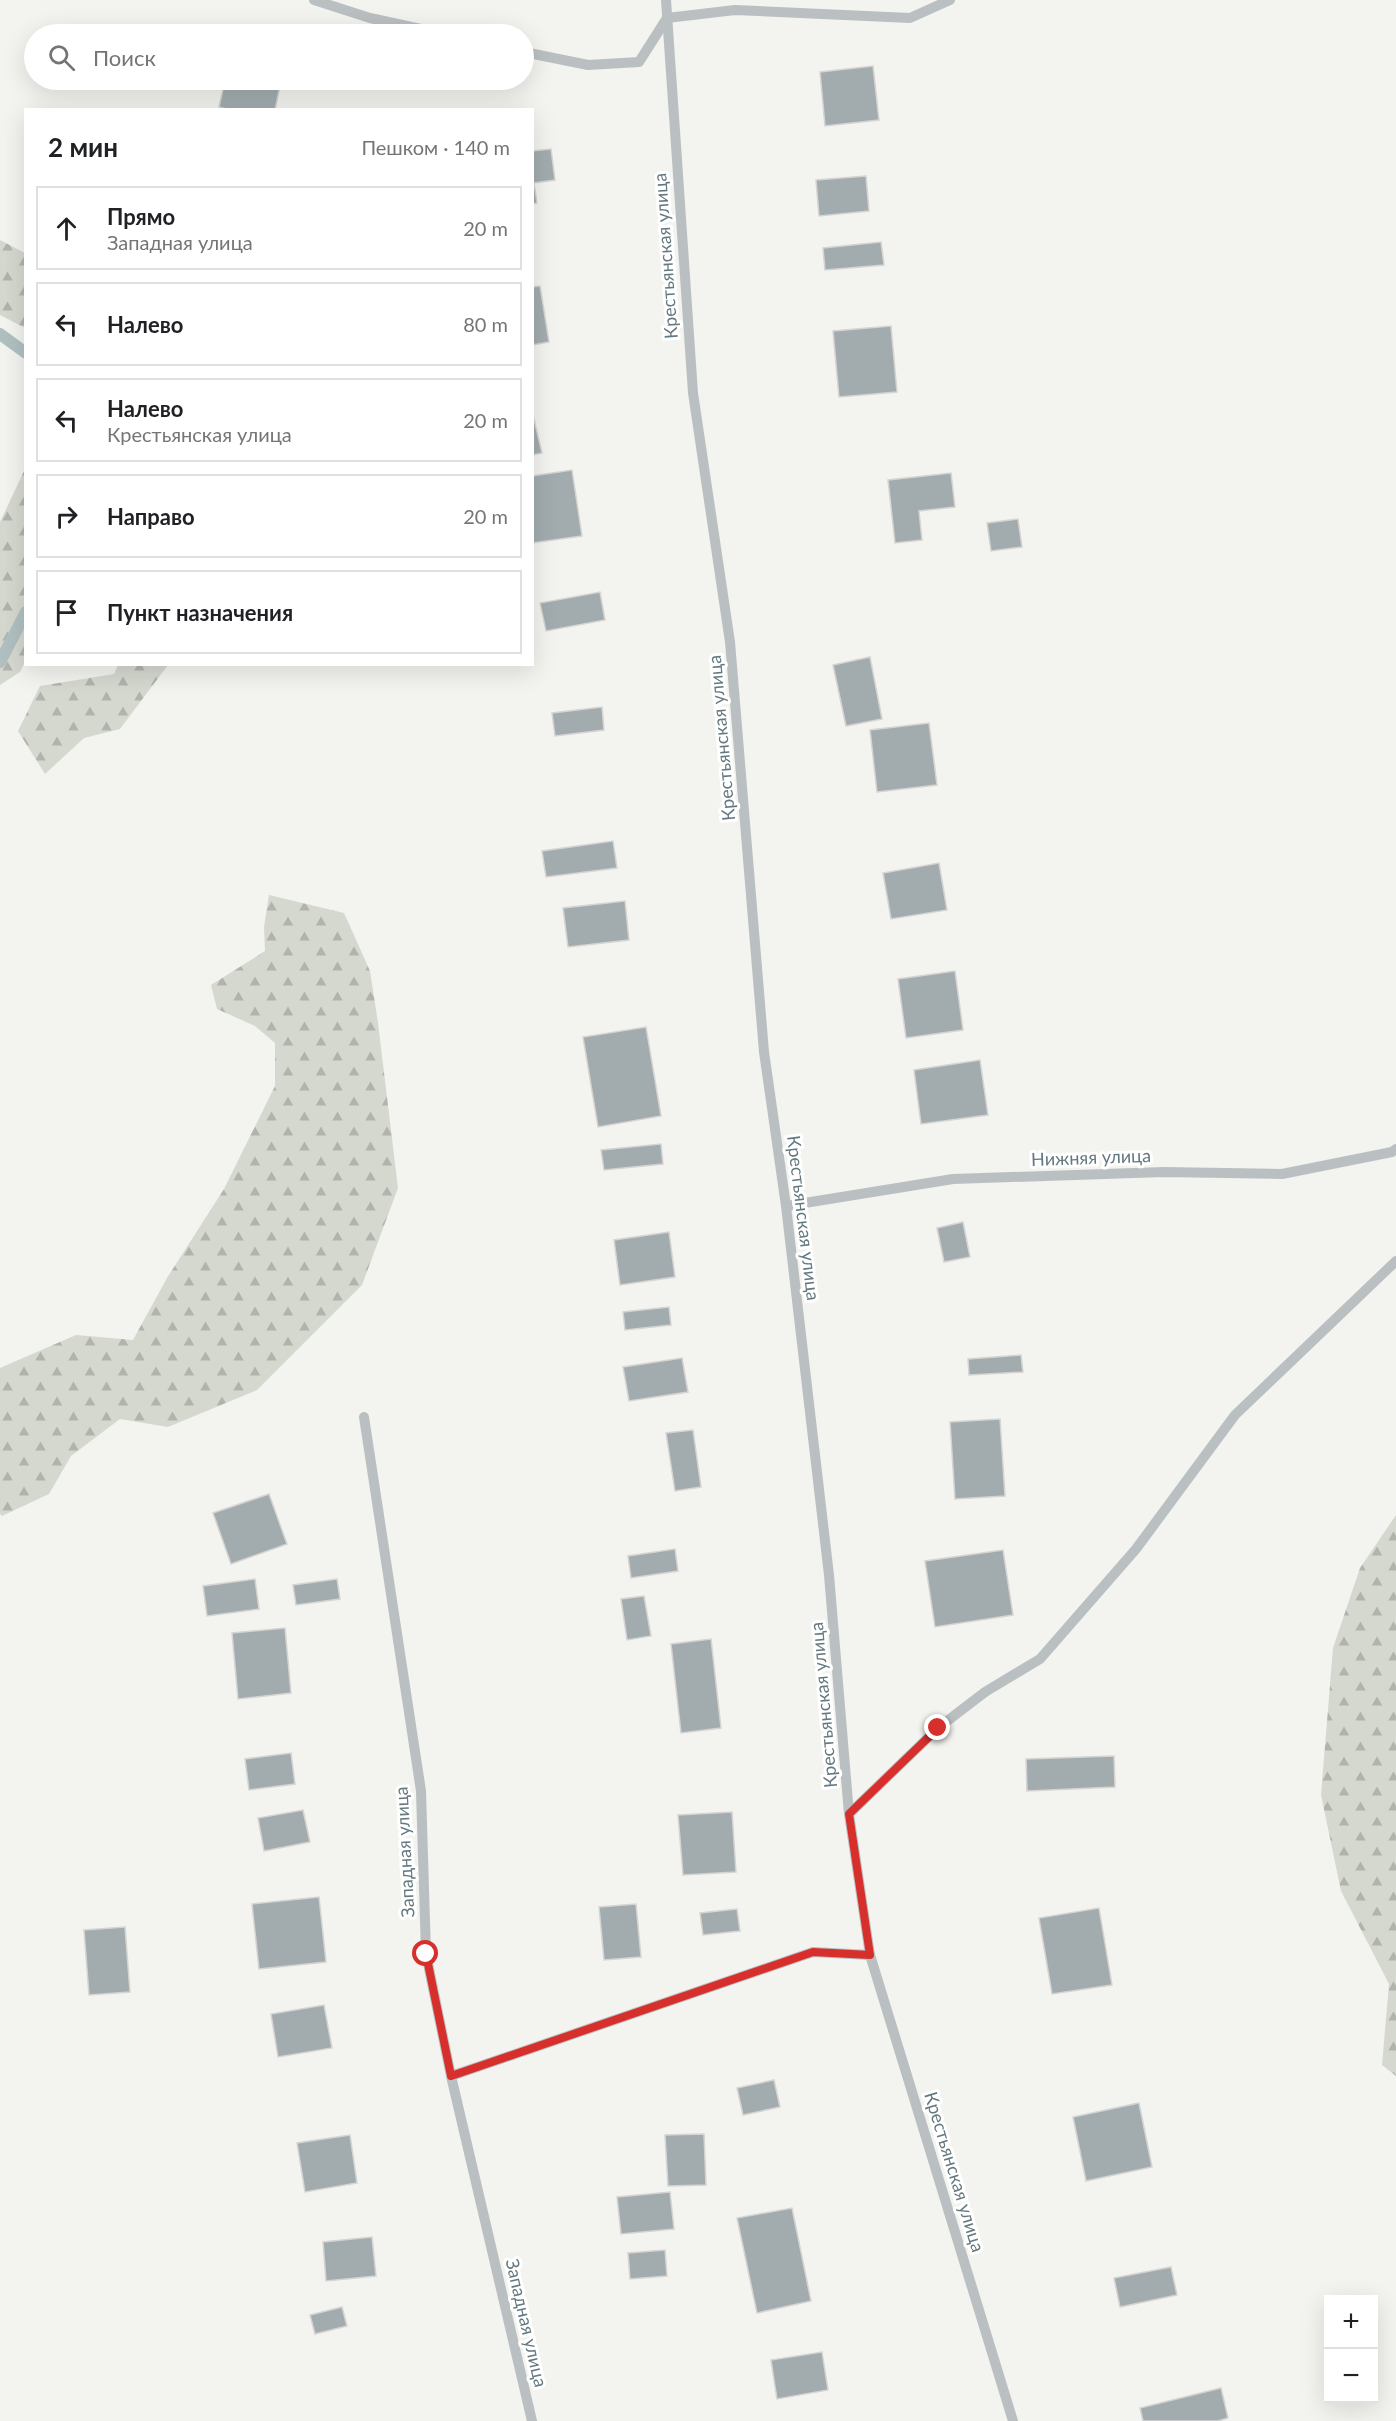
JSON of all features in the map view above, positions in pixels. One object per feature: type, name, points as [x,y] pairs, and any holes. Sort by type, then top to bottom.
[{"type":"street","points":[[314,0],[370,18],[398,24]]},
{"type":"street","name":"Крестьянская улица","points":[[666,0],[693,393],[730,642],[764,1052],[786,1206],[829,1575],[849,1814],[870,1955],[1013,2421]]},
{"type":"street","points":[[534,54],[588,65],[639,62],[667,18],[735,10],[910,18],[950,0]]},
{"type":"street","name":"Нижняя улица","points":[[786,1206],[953,1179],[1164,1172],[1282,1174],[1392,1152],[1396,1149]]},
{"type":"street","points":[[849,1814],[938,1728],[985,1692],[1040,1659],[1136,1549],[1235,1415],[1396,1261]]},
{"type":"street","name":"Западная улица","points":[[364,1417],[421,1791],[426,1954],[451,2076],[532,2421]]},
{"type":"street","points":[[451,2076],[813,1952],[870,1955]]},
{"type":"green space","points":[[0,240],[24,252],[24,327],[0,315]]},
{"type":"green space","points":[[24,471],[24,664],[20,672],[0,685],[0,522]]},
{"type":"green space","points":[[118,666],[167,666],[120,729],[84,738],[45,774],[18,731],[40,686],[114,674]]},
{"type":"green space","points":[[269,895],[344,913],[370,971],[398,1188],[362,1285],[257,1390],[168,1427],[120,1419],[71,1456],[49,1494],[2,1516],[0,1514],[0,1368],[76,1335],[133,1340],[167,1278],[224,1189],[275,1086],[275,1043],[255,1026],[217,1009],[211,985],[265,951],[264,927]]},
{"type":"green space","points":[[1396,1515],[1396,2076],[1382,2065],[1389,1984],[1341,1891],[1321,1795],[1333,1648],[1360,1568]]},
{"type":"building","points":[[873,66],[879,120],[825,126],[820,72]]},
{"type":"building","points":[[223,90],[279,90],[275,108],[219,107]]},
{"type":"building","points":[[551,149],[555,180],[534,183],[534,151]]},
{"type":"building","points":[[866,176],[869,211],[819,216],[816,180]]},
{"type":"building","points":[[534,183],[537,203],[534,204]]},
{"type":"building","points":[[881,242],[884,265],[825,270],[823,248]]},
{"type":"building","points":[[540,286],[549,342],[534,345],[534,287]]},
{"type":"building","points":[[891,326],[897,392],[839,397],[833,331]]},
{"type":"building","points":[[534,419],[542,453],[534,455]]},
{"type":"building","points":[[572,470],[582,536],[534,543],[534,476]]},
{"type":"building","points":[[951,473],[955,507],[919,511],[922,540],[895,543],[888,480]]},
{"type":"building","points":[[1018,519],[1022,547],[991,551],[987,523]]},
{"type":"building","points":[[600,592],[605,620],[546,631],[540,603]]},
{"type":"building","points":[[870,657],[882,719],[846,726],[833,665]]},
{"type":"building","points":[[602,707],[604,730],[555,736],[552,713]]},
{"type":"building","points":[[929,723],[937,785],[877,792],[870,730]]},
{"type":"building","points":[[613,841],[617,868],[546,877],[542,851]]},
{"type":"building","points":[[939,863],[947,910],[891,919],[883,873]]},
{"type":"building","points":[[625,901],[629,940],[568,947],[563,908]]},
{"type":"building","points":[[955,971],[963,1030],[906,1038],[898,979]]},
{"type":"building","points":[[646,1027],[661,1116],[598,1127],[583,1037]]},
{"type":"building","points":[[980,1060],[988,1115],[921,1124],[914,1070]]},
{"type":"building","points":[[661,1144],[663,1164],[604,1170],[601,1150]]},
{"type":"building","points":[[963,1222],[970,1257],[944,1262],[937,1228]]},
{"type":"building","points":[[669,1232],[675,1277],[620,1285],[614,1240]]},
{"type":"building","points":[[669,1307],[671,1325],[625,1330],[623,1312]]},
{"type":"building","points":[[1021,1355],[1023,1372],[969,1375],[968,1359]]},
{"type":"building","points":[[682,1358],[688,1392],[629,1401],[623,1367]]},
{"type":"building","points":[[1000,1419],[1005,1496],[955,1499],[950,1422]]},
{"type":"building","points":[[693,1430],[701,1487],[675,1491],[666,1433]]},
{"type":"building","points":[[269,1494],[287,1544],[231,1564],[213,1513]]},
{"type":"building","points":[[675,1549],[678,1571],[631,1578],[628,1556]]},
{"type":"building","points":[[1003,1550],[1013,1615],[935,1627],[925,1561]]},
{"type":"building","points":[[255,1579],[259,1609],[207,1616],[203,1586]]},
{"type":"building","points":[[337,1579],[340,1599],[296,1605],[293,1585]]},
{"type":"building","points":[[644,1596],[651,1636],[627,1640],[621,1599]]},
{"type":"building","points":[[285,1628],[291,1693],[238,1699],[232,1633]]},
{"type":"building","points":[[711,1639],[721,1728],[681,1733],[671,1644]]},
{"type":"building","points":[[291,1753],[295,1784],[249,1790],[245,1759]]},
{"type":"building","points":[[1114,1756],[1115,1787],[1027,1791],[1026,1759]]},
{"type":"building","points":[[303,1810],[310,1842],[264,1851],[258,1818]]},
{"type":"building","points":[[732,1812],[736,1872],[683,1875],[678,1815]]},
{"type":"building","points":[[319,1897],[326,1962],[259,1969],[252,1904]]},
{"type":"building","points":[[636,1904],[641,1957],[604,1960],[599,1907]]},
{"type":"building","points":[[1099,1908],[1112,1985],[1052,1994],[1039,1918]]},
{"type":"building","points":[[737,1909],[740,1931],[703,1935],[700,1913]]},
{"type":"building","points":[[125,1927],[130,1992],[89,1995],[84,1930]]},
{"type":"building","points":[[324,2005],[332,2048],[278,2057],[271,2014]]},
{"type":"building","points":[[774,2080],[780,2107],[743,2115],[737,2088]]},
{"type":"building","points":[[1139,2103],[1152,2167],[1086,2181],[1073,2117]]},
{"type":"building","points":[[704,2134],[706,2185],[668,2186],[665,2135]]},
{"type":"building","points":[[350,2135],[357,2183],[305,2192],[297,2143]]},
{"type":"building","points":[[670,2192],[674,2229],[621,2234],[617,2197]]},
{"type":"building","points":[[792,2208],[811,2301],[757,2313],[737,2218]]},
{"type":"building","points":[[372,2237],[376,2276],[326,2281],[323,2242]]},
{"type":"building","points":[[665,2250],[667,2276],[630,2279],[628,2253]]},
{"type":"building","points":[[1171,2267],[1177,2295],[1120,2307],[1114,2278]]},
{"type":"building","points":[[342,2307],[347,2326],[315,2334],[310,2315]]},
{"type":"building","points":[[822,2352],[828,2390],[777,2399],[771,2360]]},
{"type":"building","points":[[1221,2388],[1228,2418],[1218,2421],[1143,2421],[1140,2408]]},
{"type":"waterway","points":[[0,334],[24,352]]},
{"type":"waterway","points":[[0,662],[24,616]]},
{"type":"route","points":[[426,1954],[451,2076],[813,1952],[870,1955],[849,1814],[938,1728]]}]
